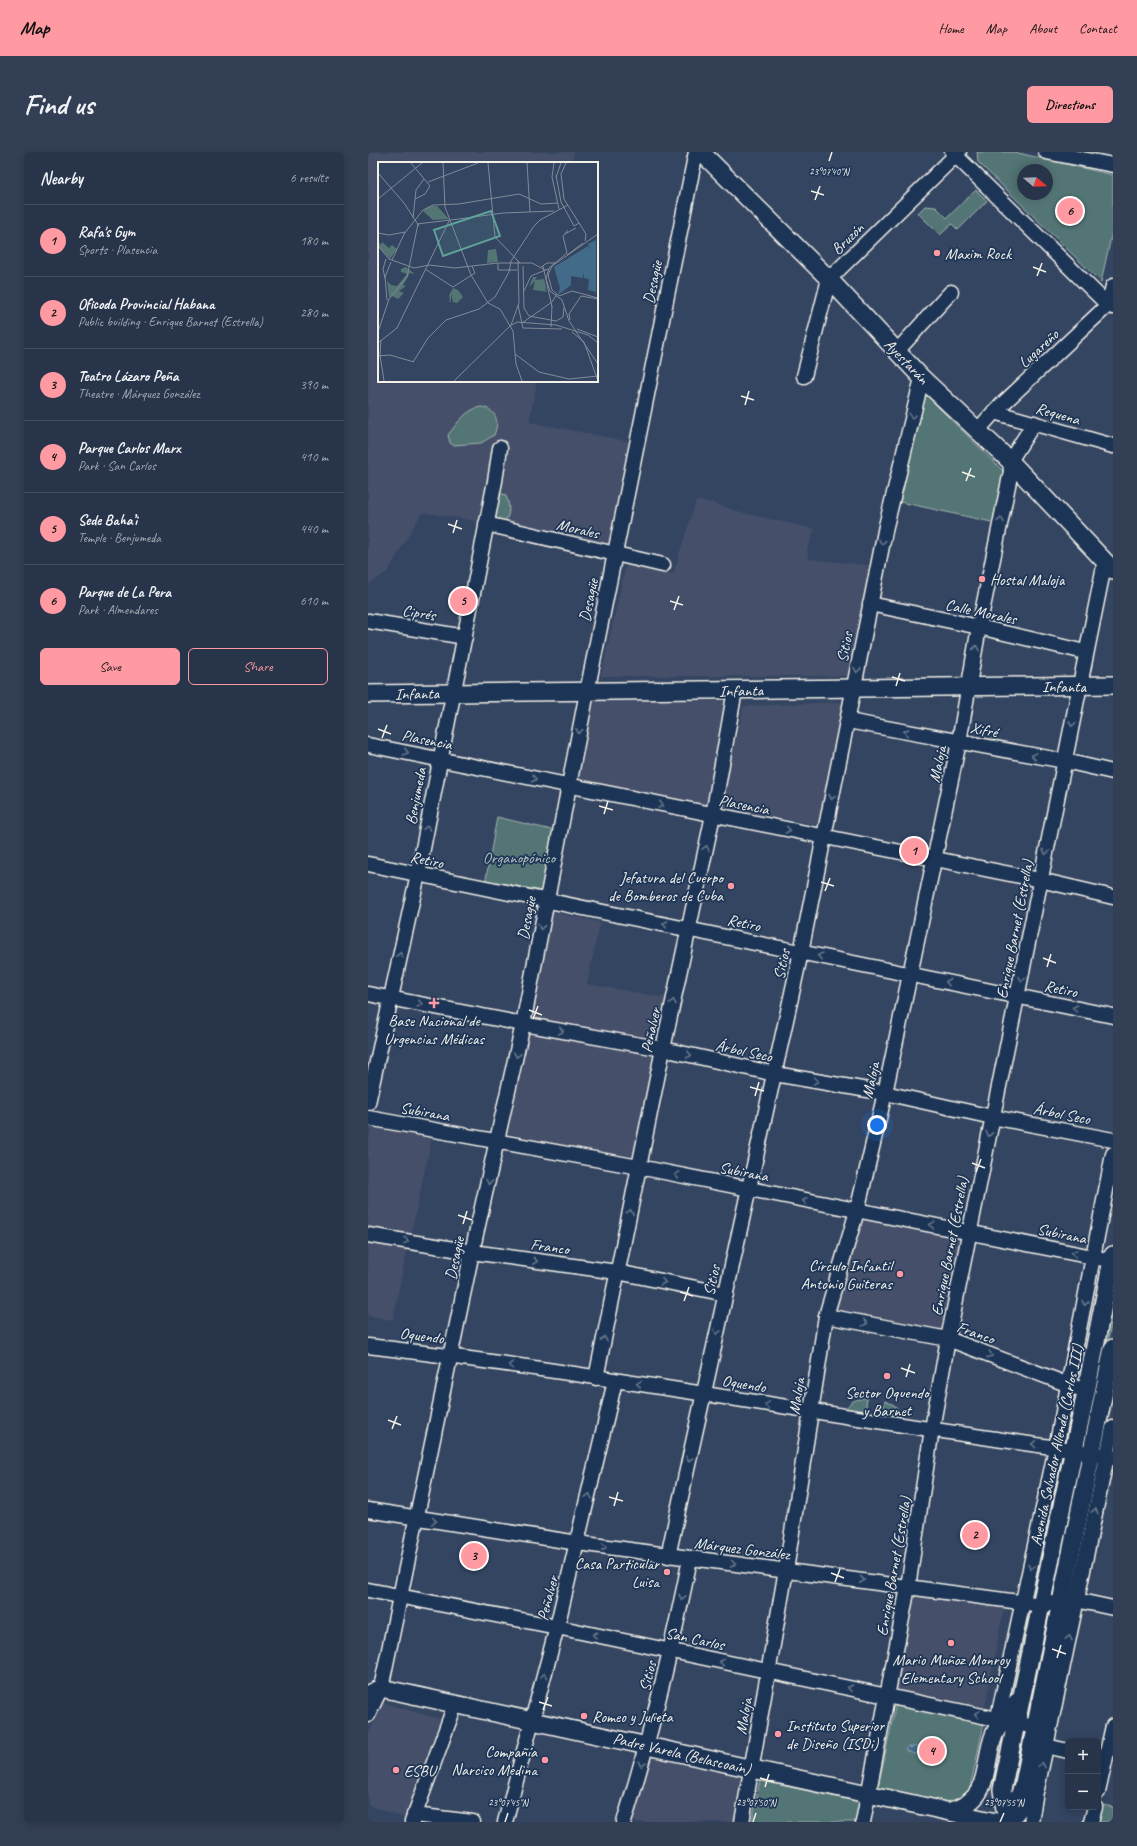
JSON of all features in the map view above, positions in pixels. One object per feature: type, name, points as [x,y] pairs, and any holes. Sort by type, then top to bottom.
[{"type":"main road","name":"Ayestarán","points":[[701,152],[829,278],[922,378],[1010,461],[1109,565]]},
{"type":"main road","name":"Infanta","points":[[368,694],[1113,685]]},
{"type":"main road","name":"Avenida Salvador Allende (Carlos III)","points":[[1009,1822],[1002,1790],[1006,1720],[1023,1693],[1113,1259]]},
{"type":"main road","points":[[1009,1822],[1024,1783],[1035,1727],[1104,1456],[1113,1348]]},
{"type":"main road","name":"Padre Varela (Belascoaín)","points":[[372,1689],[454,1704],[996,1822]]},
{"type":"main road","points":[[951,1811],[959,1809],[970,1801],[982,1785],[994,1734],[1006,1720]]},
{"type":"street","name":"Desagüe","points":[[368,1715],[372,1689],[400,1597],[472,1252],[523,1024],[587,692],[696,152]]},
{"type":"street","points":[[1046,152],[1113,165]]},
{"type":"street","name":"Bruzón","points":[[804,376],[829,278],[956,153]]},
{"type":"street","points":[[956,153],[1111,306]]},
{"type":"street","points":[[1111,306],[1113,286]]},
{"type":"street","points":[[897,351],[952,292]]},
{"type":"street","name":"Lugareño","points":[[978,430],[994,412],[1111,306]]},
{"type":"street","name":"Sitios","points":[[668,1556],[801,952],[886,526],[922,378]]},
{"type":"street","name":"Requena","points":[[994,412],[1113,446]]},
{"type":"street","name":"Maloja","points":[[742,1822],[786,1570],[826,1316],[857,1211],[885,1093],[958,742],[979,627],[1011,471],[1010,461],[1034,423]]},
{"type":"street","name":"Benjumeda","points":[[368,1103],[418,874],[465,637],[500,448]]},
{"type":"street","name":"Morales","points":[[486,524],[663,565]]},
{"type":"street","name":"Enrique Barnet (Estrella)","points":[[863,1822],[908,1587],[932,1429],[948,1339],[1065,761],[1085,652],[1109,565]]},
{"type":"street","name":"Calle Morales","points":[[870,604],[979,627],[1085,652]]},
{"type":"street","name":"Ciprés","points":[[368,621],[465,637]]},
{"type":"street","name":"Peñalver","points":[[596,1378],[663,1049],[713,815],[735,690]]},
{"type":"street","name":"Xifré","points":[[848,721],[1065,761],[1113,772]]},
{"type":"street","name":"Plasencia","points":[[368,745],[824,836],[934,860],[1040,880],[1113,898]]},
{"type":"street","name":"Retiro","points":[[368,864],[546,901],[689,928],[1113,1016]]},
{"type":"street","name":"Árbol Seco","points":[[368,994],[663,1049],[774,1074],[885,1093],[992,1117],[1113,1140]]},
{"type":"street","name":"Subirana","points":[[368,1118],[639,1167],[857,1211],[1094,1257],[1113,1259]]},
{"type":"street","name":"Avenida Salvador Allende (Carlos III)","points":[[1006,1720],[1023,1602],[1056,1448],[1113,1154]]},
{"type":"street","name":"Franco","points":[[368,1235],[472,1252],[617,1272],[726,1294]]},
{"type":"street","name":"Franco","points":[[826,1316],[948,1339],[1086,1392]]},
{"type":"street","name":"Oquendo","points":[[368,1346],[450,1356],[704,1394],[811,1412],[1073,1450],[1104,1456]]},
{"type":"street","name":"Peñalver","points":[[504,1822],[533,1721],[557,1627],[615,1381]]},
{"type":"street","points":[[1104,1456],[1113,1428]]},
{"type":"street","name":"Márquez González","points":[[368,1510],[690,1559],[786,1570],[1042,1605],[1068,1601],[1113,1608]]},
{"type":"street","name":"Sitios","points":[[624,1822],[647,1746],[671,1651],[690,1559]]},
{"type":"street","name":"San Carlos","points":[[368,1590],[557,1627],[1006,1720]]},
{"type":"street","points":[[1031,1822],[1046,1746],[1068,1601]]},
{"type":"street","points":[[454,1704],[413,1819],[473,1822]]},
{"type":"street","points":[[1006,1720],[1035,1727]]},
{"type":"street","points":[[1101,1777],[1113,1726]]},
{"type":"street","points":[[1046,1746],[1065,1750]]},
{"type":"street","points":[[1009,1822],[1037,1789]]},
{"type":"street","points":[[1091,1822],[1093,1810]]},
{"type":"shaded area","points":[[368,152],[574,152],[572,162],[378,162],[378,382],[537,382],[529,422],[631,442],[610,544],[422,512],[388,571],[368,585]]},
{"type":"shaded area","points":[[696,501],[711,502],[738,512],[815,529],[807,550],[809,559],[875,566],[847,676],[601,676],[626,565],[673,574]]},
{"type":"shaded area","points":[[597,700],[728,701],[706,808],[578,782],[593,705]]},
{"type":"shaded area","points":[[847,702],[818,825],[720,807],[744,706]]},
{"type":"shaded area","points":[[552,912],[600,922],[587,984],[667,998],[658,1045],[527,1021]]},
{"type":"shaded area","points":[[528,1031],[659,1054],[636,1164],[508,1133]]},
{"type":"shaded area","points":[[372,1124],[432,1137],[410,1238],[368,1229],[368,1145]]},
{"type":"shaded area","name":"Círculo Infantil Antonio Guiteras","points":[[861,1217],[963,1235],[941,1333],[835,1312]]},
{"type":"shaded area","points":[[368,1241],[407,1247],[393,1320],[368,1316]]},
{"type":"shaded area","name":"Mario Muñoz Monroy Elementary School","points":[[913,1595],[1004,1607],[985,1707],[895,1690]]},
{"type":"shaded area","name":"ESBU","points":[[383,1703],[440,1719],[407,1819],[368,1805],[368,1736]]},
{"type":"shaded area","points":[[909,1746],[910,1748],[915,1746],[923,1752],[920,1754],[913,1754],[909,1751],[907,1752],[905,1749]]},
{"type":"shaded area","points":[[649,1752],[744,1773],[734,1822],[629,1822]]},
{"type":"green space","points":[[977,152],[1014,152],[1113,175],[1113,228],[1101,282],[978,162]]},
{"type":"green space","points":[[976,190],[987,201],[958,230],[952,224],[940,235],[918,213],[925,206],[936,207],[947,218]]},
{"type":"green space","points":[[926,395],[1007,475],[996,523],[896,501],[921,398]]},
{"type":"green space","points":[[481,407],[490,410],[495,416],[497,425],[494,435],[481,443],[453,445],[450,443],[448,435],[458,422],[466,414],[476,408]]},
{"type":"green space","points":[[499,494],[504,494],[508,500],[509,512],[504,522],[494,521]]},
{"type":"green space","name":"Organopónico","points":[[497,817],[556,831],[541,895],[485,884]]},
{"type":"green space","points":[[1113,1287],[1113,1316],[1085,1448],[1079,1447]]},
{"type":"green space","points":[[867,1398],[865,1413],[845,1410],[854,1401]]},
{"type":"green space","points":[[885,1401],[894,1405],[902,1413],[902,1420],[883,1416]]},
{"type":"green space","points":[[1078,1455],[1084,1456],[1054,1599],[1047,1600]]},
{"type":"green space","points":[[1023,1619],[1031,1621],[1015,1700],[1007,1698]]},
{"type":"green space","points":[[896,1704],[984,1724],[970,1788],[962,1797],[947,1803],[878,1787]]},
{"type":"green space","points":[[1016,1743],[1023,1744],[1009,1813],[1005,1797]]},
{"type":"green space","points":[[760,1779],[863,1799],[859,1822],[752,1822]]},
{"type":"green space","points":[[1102,1805],[1113,1807],[1113,1822],[1098,1822]]},
{"type":"place","name":"Parque de La Pera","points":[[1070,211]]},
{"type":"place","name":"Maxim Rock","points":[[937,253]]},
{"type":"place","name":"Hostal Maloja","points":[[982,579]]},
{"type":"place","name":"Sede Baha’i","points":[[463,601]]},
{"type":"place","name":"Rafa's Gym","points":[[914,851]]},
{"type":"place","name":"Jefatura del Cuerpo de Bomberos de Cuba","points":[[731,886]]},
{"type":"place","name":"Base Nacional de Urgencias Médicas","points":[[434,1003]]},
{"type":"place","name":"Círculo Infantil Antonio Guiteras","points":[[900,1274]]},
{"type":"place","name":"Sector Oquendo y Barnet","points":[[887,1376]]},
{"type":"place","name":"Oficoda Provincial Habana","points":[[975,1535]]},
{"type":"place","name":"Teatro Lázaro Peña","points":[[474,1556]]},
{"type":"place","name":"Casa Particular Luisa","points":[[667,1572]]},
{"type":"place","name":"Mario Muñoz Monroy Elementary School","points":[[951,1643]]},
{"type":"place","name":"Romeo y Julieta","points":[[584,1716]]},
{"type":"place","name":"Instituto Superior de Diseño (ISDi)","points":[[778,1734]]},
{"type":"place","name":"Parque Carlos Marx","points":[[932,1751]]},
{"type":"place","name":"Compañía Narciso Medina","points":[[545,1760]]},
{"type":"place","name":"ESBU","points":[[396,1770]]}]
